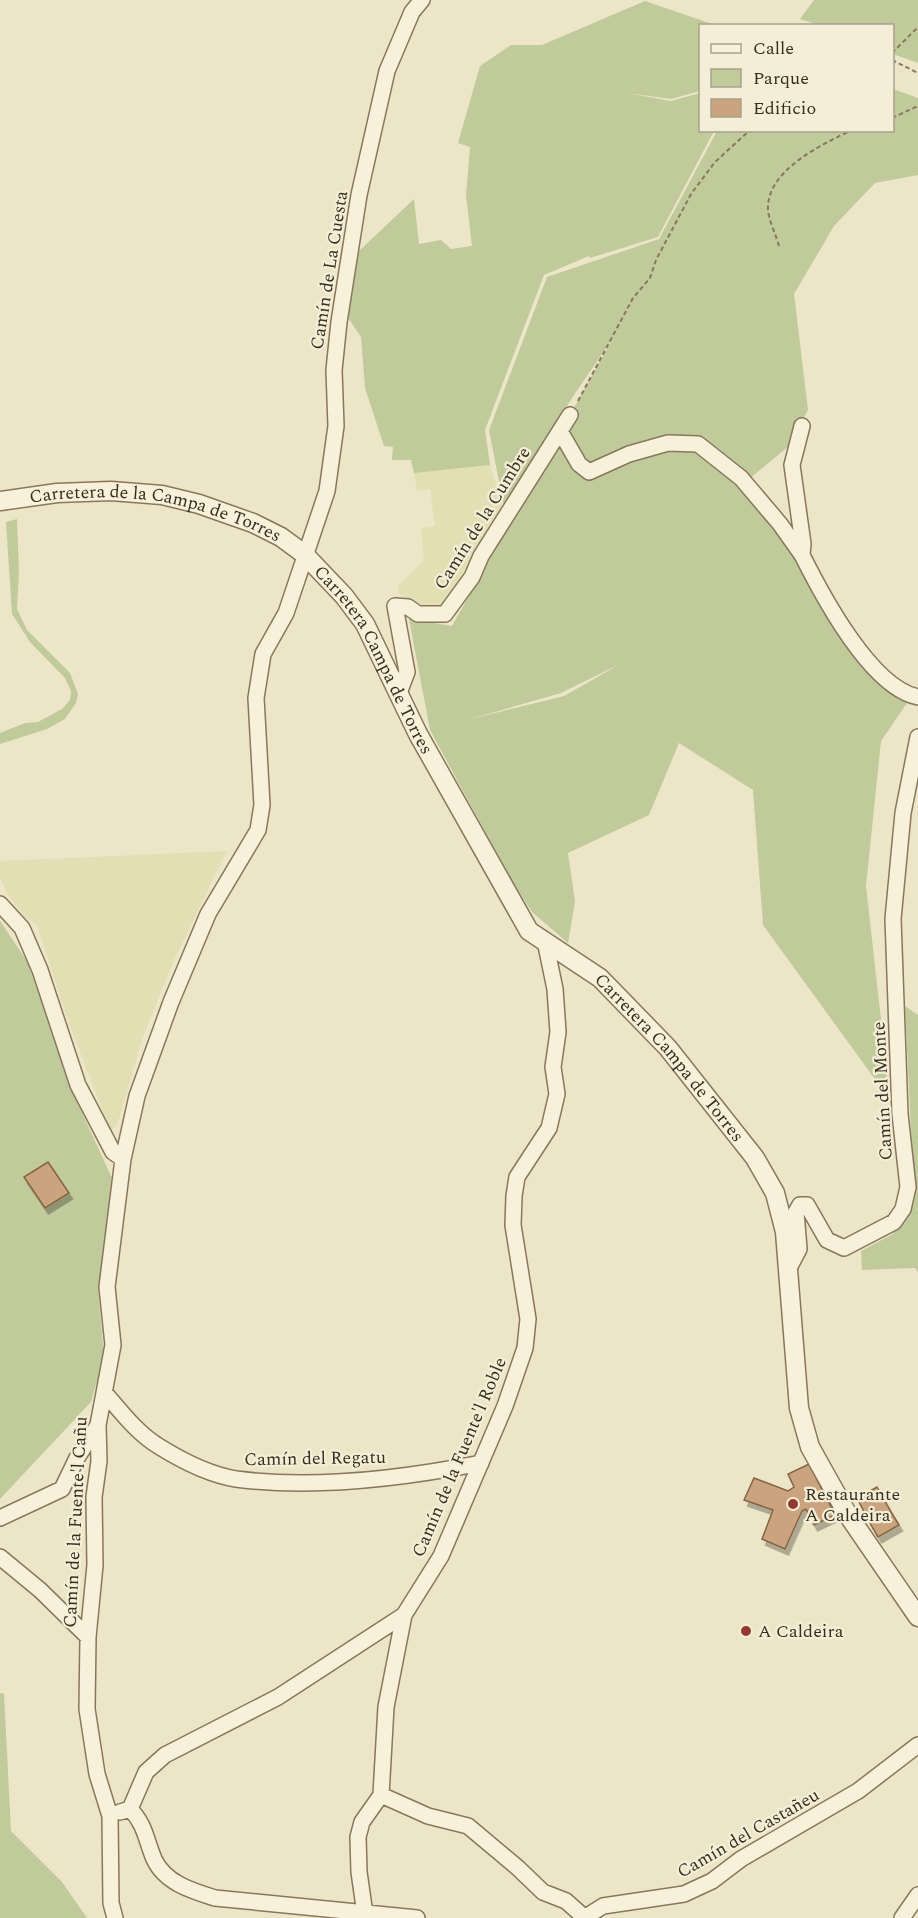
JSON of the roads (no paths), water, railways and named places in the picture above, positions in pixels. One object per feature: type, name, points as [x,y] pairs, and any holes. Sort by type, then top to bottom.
[{"type":"street","name":"Camín de La Cuesta","points":[[304,554],[327,491],[336,426],[334,370],[339,322],[362,184],[387,71],[412,12],[422,0]]},
{"type":"street","name":"Camín de la Cumbre","points":[[399,693],[407,672],[395,606],[408,607],[418,614],[445,614],[472,577],[481,556],[570,415]]},
{"type":"street","points":[[801,555],[803,544],[792,465],[802,426]]},
{"type":"street","points":[[560,431],[579,464],[589,472],[629,454],[668,443],[698,444],[741,478],[763,502],[801,555],[861,654],[885,677],[909,695],[918,696]]},
{"type":"street","name":"Carretera de la Campa de Torres","points":[[0,501],[57,493],[111,490],[162,495],[199,504],[253,523],[281,537],[304,554]]},
{"type":"street","name":"Carretera Campa de Torres","points":[[304,554],[344,596],[365,624],[496,875],[529,930],[600,978],[668,1048],[755,1158],[775,1193],[785,1232],[799,1408],[810,1447],[848,1515],[918,1617]]},
{"type":"street","name":"Camín de la Fuente'l Cañu","points":[[115,1918],[111,1903],[110,1816],[97,1774],[87,1709],[88,1637],[95,1565],[94,1497],[99,1461],[99,1425],[112,1345],[107,1287],[123,1159],[137,1096],[171,1002],[208,914],[258,830],[262,804],[256,698],[263,654],[286,613],[304,554]]},
{"type":"street","points":[[915,768],[918,738]]},
{"type":"street","name":"Camín del Monte","points":[[789,1268],[799,1249],[796,1212],[800,1205],[807,1205],[827,1240],[844,1248],[894,1222],[903,1209],[908,1187],[900,1114],[893,919],[903,813],[915,768]]},
{"type":"street","points":[[0,904],[22,928],[40,970],[78,1084],[113,1152],[123,1159]]},
{"type":"street","name":"Camín de la Fuente'l Roble","points":[[130,1809],[146,1772],[165,1755],[278,1697],[404,1615],[441,1556],[481,1464],[525,1348],[528,1319],[513,1225],[517,1177],[549,1128],[557,1094],[553,1067],[558,1032],[555,989],[545,941]]},
{"type":"street","name":"Camín del Regatu","points":[[105,1393],[132,1425],[160,1447],[196,1465],[234,1478],[284,1481],[364,1479],[426,1474],[481,1464]]},
{"type":"street","points":[[0,1518],[62,1489],[77,1458],[99,1425]]},
{"type":"street","points":[[0,1557],[65,1613],[88,1637]]},
{"type":"street","points":[[365,1914],[359,1872],[358,1837],[362,1822],[381,1795],[386,1707],[404,1615]]},
{"type":"street","name":"Camín del Castañeu","points":[[584,1918],[603,1906],[684,1894],[712,1881],[741,1859],[858,1791],[918,1745]]},
{"type":"street","points":[[381,1795],[428,1816],[468,1826],[519,1868],[543,1892],[566,1902],[584,1918]]},
{"type":"street","points":[[110,1816],[130,1809],[141,1820],[155,1860],[165,1875],[190,1891],[215,1898],[417,1918]]},
{"type":"street","points":[[902,1918],[918,1895]]},
{"type":"place","name":"Restaurante A Caldeira","points":[[793,1504]]},
{"type":"place","name":"A Caldeira","points":[[746,1631]]}]
